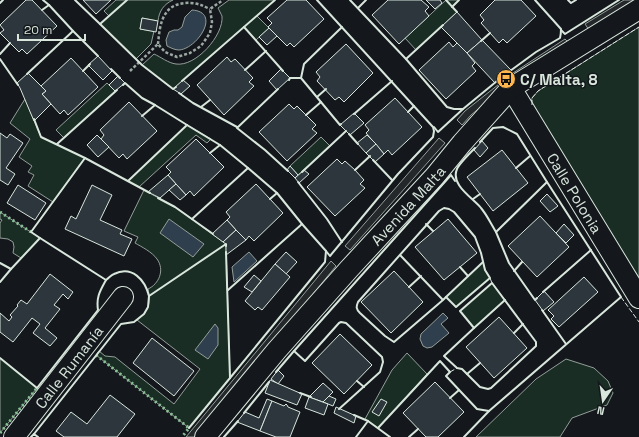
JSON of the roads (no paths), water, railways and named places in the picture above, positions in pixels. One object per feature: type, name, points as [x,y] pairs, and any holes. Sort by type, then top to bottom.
[{"type":"street","name":"Avenida Malta","points":[[205,437],[277,350],[349,269],[436,176],[462,143],[511,88],[639,8]]},
{"type":"street","name":"Calle Polonia","points":[[511,88],[639,298]]},
{"type":"street","name":"Calle Rumanía","points":[[14,437],[123,297]]},
{"type":"water","points":[[192,10],[201,12],[205,17],[206,23],[204,30],[193,44],[186,48],[179,50],[167,46],[166,40],[169,32],[178,30],[182,27],[185,17]]},
{"type":"water","points":[[169,219],[204,244],[193,257],[160,233]]},
{"type":"water","points":[[249,252],[257,261],[234,282],[232,267]]},
{"type":"water","points":[[443,313],[448,318],[441,324],[449,333],[432,347],[427,348],[423,346],[420,339],[421,334]]},
{"type":"water","points":[[215,324],[218,328],[218,345],[208,359],[195,350]]},
{"type":"place","name":"C/ Malta, 8","points":[[506,79]]}]
